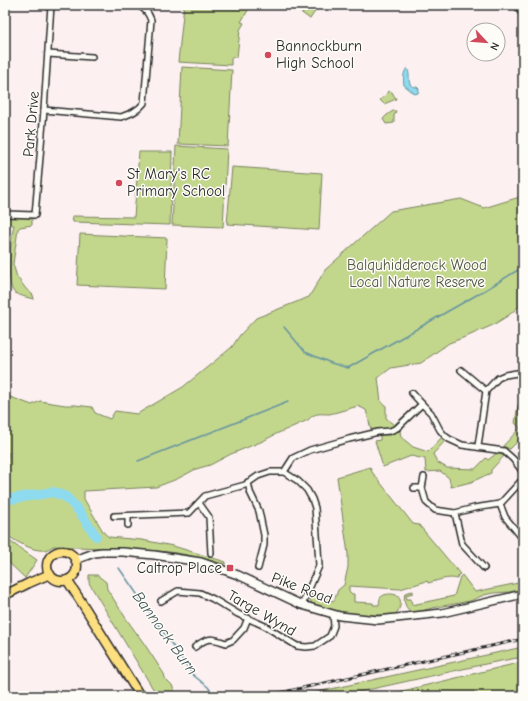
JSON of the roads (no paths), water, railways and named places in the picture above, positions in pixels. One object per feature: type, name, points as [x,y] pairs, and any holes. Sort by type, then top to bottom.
[{"type":"main road","points":[[29,583],[47,565],[49,559],[55,552],[65,551],[69,553],[73,556],[77,564],[76,569],[69,578],[62,581],[53,578],[47,565]]},
{"type":"main road","points":[[5,595],[50,574]]},
{"type":"main road","points":[[69,578],[82,603],[140,696]]},
{"type":"street","name":"Park Drive","points":[[5,214],[35,215],[51,5]]},
{"type":"street","points":[[44,110],[121,117],[133,113],[143,106],[151,20],[146,10],[138,5]]},
{"type":"street","points":[[517,5],[520,11]]},
{"type":"street","points":[[48,54],[92,57]]},
{"type":"street","points":[[461,370],[486,391]]},
{"type":"street","points":[[478,446],[486,391],[498,378],[505,375],[523,372]]},
{"type":"street","points":[[412,394],[431,413],[445,436],[449,439],[462,444],[504,451],[513,459],[523,472]]},
{"type":"street","points":[[284,472],[293,458],[310,450],[378,432],[394,430],[422,404]]},
{"type":"street","points":[[114,516],[189,513],[205,496],[245,485],[258,476],[270,472],[284,472],[298,481],[307,490],[315,508],[319,566],[302,605]]},
{"type":"street","points":[[424,477],[422,488],[426,502],[435,510],[455,513],[500,504],[523,479]]},
{"type":"street","points":[[248,482],[250,492],[259,511],[264,535],[264,545],[258,568]]},
{"type":"street","points":[[414,488],[422,488]]},
{"type":"street","points":[[199,503],[210,517],[210,554]]},
{"type":"street","points":[[500,504],[505,517],[523,539]]},
{"type":"street","points":[[455,513],[462,544],[484,568]]},
{"type":"street","points":[[128,516],[128,525]]},
{"type":"street","name":"Pike Road","points":[[75,560],[94,553],[124,552],[154,554],[194,561],[224,569],[302,605],[340,616],[378,620],[442,613],[523,594]]},
{"type":"street","name":"Targe Wynd","points":[[161,601],[178,591],[200,593],[238,614],[265,626],[297,646],[306,648],[315,646],[330,636],[334,626],[333,614]]},
{"type":"street","points":[[195,647],[202,641],[209,639],[226,643],[233,640],[244,628],[248,618]]},
{"type":"water","points":[[407,68],[410,85],[419,89],[418,93],[415,94],[404,85],[403,81]]},
{"type":"waterway","points":[[284,327],[305,352],[331,363],[348,368],[523,267]]},
{"type":"waterway","points":[[138,461],[288,402]]},
{"type":"waterway","name":"Bannock Burn","points":[[5,500],[53,492],[66,497],[79,511],[96,536]]},
{"type":"waterway","name":"Bannock Burn","points":[[119,568],[193,675],[208,687],[214,696]]},
{"type":"railway","points":[[266,696],[523,639]]},
{"type":"place","name":"Bannockburn High School","points":[[268,55]]},
{"type":"place","name":"St Mary's RC Primary School","points":[[119,183]]},
{"type":"place","name":"Caltrop Place","points":[[230,568]]},
{"type":"park label","name":"Balquhidderock Wood Local Nature Reserve","points":[[417,274]]}]
